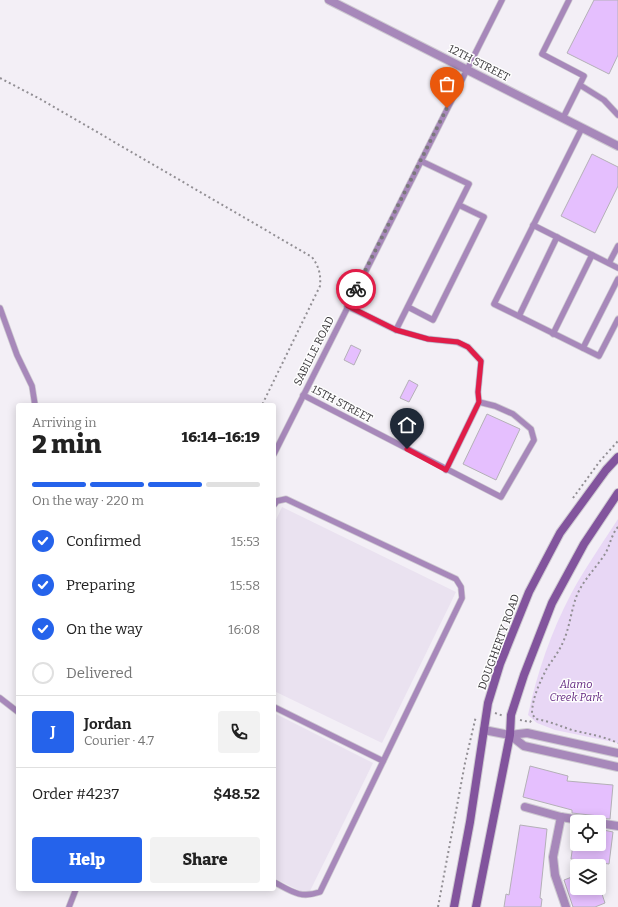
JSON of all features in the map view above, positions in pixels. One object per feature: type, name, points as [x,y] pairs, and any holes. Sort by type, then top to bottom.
[{"type":"main road","name":"DOUGHERTY ROAD","points":[[454,907],[470,822],[488,704],[500,664],[529,592],[560,533],[606,470],[618,457]]},
{"type":"main road","points":[[476,907],[510,735],[512,715],[524,675],[552,603],[584,544],[618,493]]},
{"type":"street","name":"12TH STREET","points":[[329,0],[618,146]]},
{"type":"street","points":[[484,730],[510,735],[527,733],[618,753]]},
{"type":"street","points":[[510,735],[524,746],[618,767]]},
{"type":"street","points":[[525,807],[570,818]]},
{"type":"street","points":[[561,817],[553,857],[555,876],[566,907]]},
{"type":"street","points":[[606,824],[618,826]]},
{"type":"lane","name":"SABILLE ROAD","points":[[276,450],[502,0]]},
{"type":"lane","points":[[563,118],[584,76],[542,54],[569,0]]},
{"type":"lane","points":[[580,85],[604,100],[618,115]]},
{"type":"lane","points":[[582,128],[532,225],[494,304],[599,356],[618,319]]},
{"type":"lane","points":[[396,330],[469,184],[421,161]]},
{"type":"lane","points":[[408,307],[433,320],[484,217],[459,205]]},
{"type":"lane","points":[[532,225],[618,268]]},
{"type":"lane","points":[[519,316],[557,237]]},
{"type":"lane","points":[[609,263],[618,246]]},
{"type":"lane","points":[[553,334],[592,255]]},
{"type":"lane","points":[[583,348],[618,279]]},
{"type":"lane","points":[[348,306],[396,330],[428,339],[458,342],[468,347],[481,361],[478,392],[479,402],[446,470]]},
{"type":"lane","points":[[0,308],[17,355],[32,386],[35,403]]},
{"type":"lane","name":"15TH STREET","points":[[303,395],[501,497],[534,440],[531,429],[513,414],[495,406],[479,402]]},
{"type":"lane","points":[[276,502],[286,499],[456,579],[461,587],[462,598],[320,892],[309,896],[299,894],[276,883]]},
{"type":"lane","points":[[0,698],[16,710]]},
{"type":"lane","points":[[276,708],[383,761]]},
{"type":"lane","points":[[69,907],[75,891]]},
{"type":"path","points":[[0,78],[42,100],[312,257],[319,267],[321,276],[320,286],[263,403]]},
{"type":"path","points":[[534,718],[532,714],[534,700],[548,668],[558,654],[564,641],[577,594],[584,581],[605,554],[618,527]]},
{"type":"path","points":[[438,907],[465,763],[478,709]]},
{"type":"path","points":[[530,722],[534,718]]},
{"type":"path","points":[[534,718],[558,724],[572,730],[598,735],[618,743]]},
{"type":"shaded area","points":[[282,507],[456,592],[382,743],[276,692],[276,520]]},
{"type":"shaded area","points":[[276,714],[373,763],[308,895],[276,879]]},
{"type":"green space","name":"Alamo Creek Park","points":[[618,519],[618,743],[555,730],[537,723],[528,715],[545,653],[557,623],[582,575]]},
{"type":"building","points":[[594,0],[618,0],[618,55],[609,74],[567,53]]},
{"type":"building","points":[[592,154],[618,167],[618,186],[595,233],[561,216]]},
{"type":"building","points":[[351,345],[361,350],[354,365],[344,360]]},
{"type":"building","points":[[409,380],[418,385],[409,402],[400,398]]},
{"type":"building","points":[[487,414],[520,429],[496,480],[463,464]]},
{"type":"building","points":[[530,766],[568,776],[567,781],[613,785],[610,819],[606,819],[606,815],[572,813],[572,810],[523,797]]},
{"type":"building","points":[[520,825],[547,829],[540,898],[542,899],[541,907],[504,907],[506,894],[509,895]]},
{"type":"building","points":[[606,830],[613,832],[609,864],[606,864],[606,859],[571,859],[572,851],[606,851]]},
{"type":"building","points":[[570,878],[570,895],[602,895],[605,903],[595,907],[573,907],[564,880]]},
{"type":"way so far","points":[[356,289],[447,108]]},
{"type":"route","points":[[356,289],[348,306],[396,330],[428,339],[458,342],[468,347],[481,361],[478,392],[479,402],[446,470],[407,449]]}]
